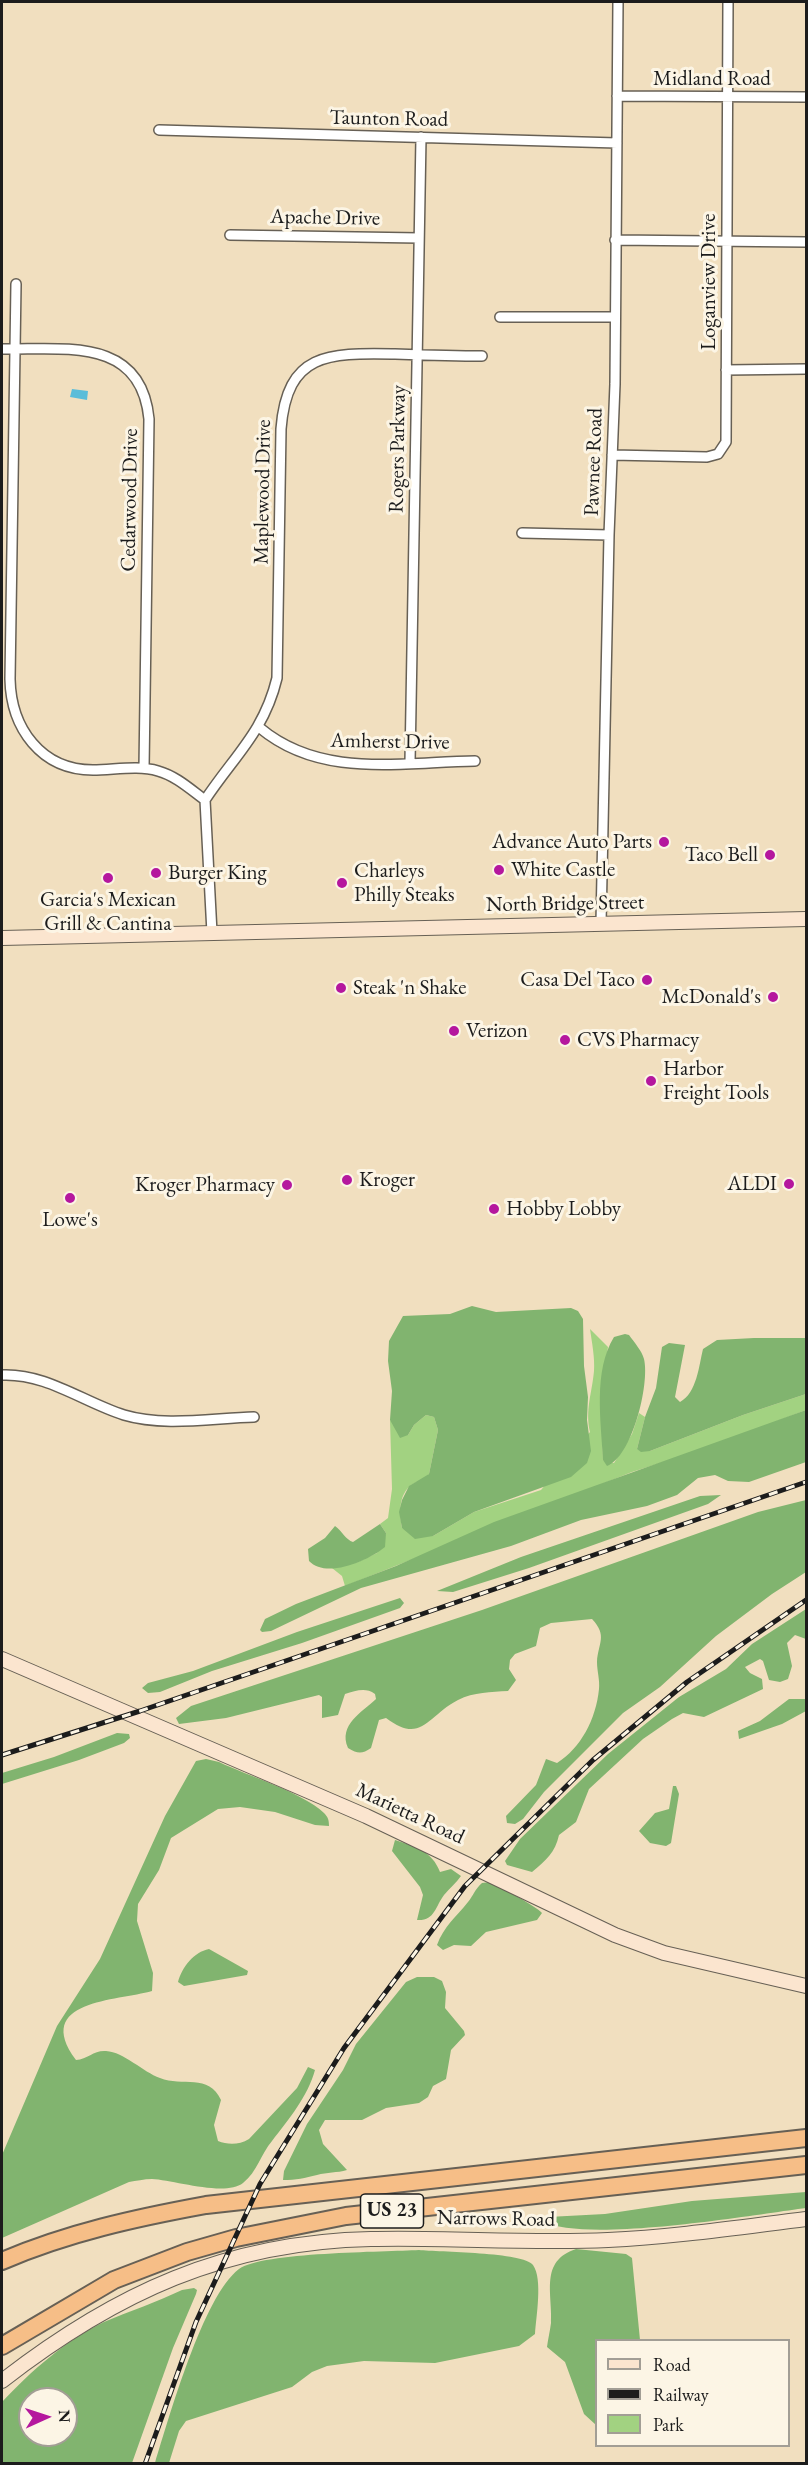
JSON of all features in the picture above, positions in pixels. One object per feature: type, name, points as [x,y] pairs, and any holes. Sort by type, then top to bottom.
[{"type":"highway","name":"US 23","points":[[2,2261],[74,2234],[134,2218],[206,2205],[807,2138]]},
{"type":"highway","name":"US 23","points":[[2,2346],[114,2280],[187,2252],[284,2226],[358,2215],[807,2165]]},
{"type":"street","name":"Pawnee Road","points":[[601,923],[615,317],[618,2]]},
{"type":"street","name":"Loganview Drive","points":[[612,455],[707,457],[718,454],[726,442],[728,2]]},
{"type":"street","name":"Midland Road","points":[[617,96],[807,97]]},
{"type":"street","name":"Taunton Road","points":[[159,130],[617,143]]},
{"type":"street","name":"Rogers Parkway","points":[[410,762],[420,137]]},
{"type":"street","name":"Apache Drive","points":[[230,235],[419,238]]},
{"type":"street","points":[[615,240],[807,242]]},
{"type":"street","points":[[16,284],[10,679],[13,706],[21,729],[51,761],[77,769],[144,768],[171,776],[205,800]]},
{"type":"street","points":[[500,316],[615,317]]},
{"type":"street","name":"Cedarwood Drive","points":[[2,349],[101,353],[129,370],[145,397],[149,419],[144,768]]},
{"type":"street","name":"Maplewood Drive","points":[[260,728],[273,697],[279,660],[281,429],[285,399],[296,378],[307,367],[324,357],[353,354],[482,356]]},
{"type":"street","points":[[726,369],[807,369]]},
{"type":"street","points":[[522,533],[609,535]]},
{"type":"street","points":[[212,933],[205,800],[260,728]]},
{"type":"street","name":"Amherst Drive","points":[[260,728],[284,746],[314,758],[358,764],[475,761]]},
{"type":"street","name":"North Bridge Street","points":[[2,938],[807,919]]},
{"type":"street","points":[[2,1375],[33,1377],[111,1410],[137,1418],[254,1417]]},
{"type":"street","name":"Marietta Road","points":[[2,1659],[366,1816],[615,1935],[664,1953],[807,1986]]},
{"type":"street","name":"Narrows Road","points":[[2,2381],[87,2320],[142,2290],[192,2271],[276,2248],[372,2239],[608,2240],[807,2219]]},
{"type":"green space","points":[[472,1306],[496,1312],[571,1308],[578,1311],[583,1319],[584,1366],[588,1397],[587,1420],[591,1451],[587,1463],[571,1477],[474,1512],[433,1536],[415,1539],[402,1528],[399,1512],[409,1486],[429,1474],[438,1430],[434,1417],[426,1415],[414,1425],[408,1435],[400,1438],[390,1420],[392,1391],[388,1361],[389,1341],[403,1316],[450,1314]]},
{"type":"green space","points":[[590,1329],[608,1347],[601,1393],[603,1460],[614,1463],[632,1434],[639,1413],[645,1417],[637,1449],[650,1451],[743,1415],[806,1394],[806,1410],[707,1448],[632,1472],[345,1586],[342,1576],[332,1568],[358,1562],[377,1553],[386,1533],[380,1524],[388,1518],[392,1489],[390,1420],[408,1435],[414,1425],[426,1415],[434,1417],[438,1430],[429,1474],[409,1487],[401,1501],[402,1528],[433,1536],[474,1512],[541,1490],[590,1432],[589,1409],[594,1366]]},
{"type":"green space","points":[[629,1335],[644,1359],[642,1401],[624,1449],[616,1460],[607,1466],[603,1460],[600,1413],[603,1365],[614,1337]]},
{"type":"green space","points":[[806,1338],[806,1394],[743,1415],[650,1451],[641,1452],[637,1449],[645,1417],[656,1388],[662,1347],[669,1343],[685,1345],[675,1397],[680,1402],[686,1398],[694,1385],[703,1349],[717,1340]]},
{"type":"green space","points":[[806,1410],[806,1462],[749,1482],[728,1481],[715,1475],[698,1478],[677,1495],[647,1506],[581,1520],[511,1546],[361,1588],[271,1631],[262,1632],[260,1630],[265,1619],[296,1604],[396,1566],[494,1522]]},
{"type":"green space","points":[[721,1495],[708,1504],[529,1568],[453,1592],[437,1591],[521,1557],[700,1496]]},
{"type":"green space","points":[[806,1500],[806,1572],[716,1636],[660,1687],[623,1713],[544,1792],[523,1819],[515,1824],[507,1823],[506,1816],[536,1785],[546,1759],[557,1763],[566,1757],[580,1741],[591,1722],[599,1689],[597,1662],[601,1640],[600,1630],[592,1619],[551,1623],[540,1628],[536,1646],[515,1654],[510,1660],[509,1669],[516,1680],[508,1691],[464,1697],[447,1706],[424,1725],[416,1728],[408,1729],[398,1726],[386,1718],[379,1720],[371,1748],[362,1752],[348,1748],[346,1732],[358,1714],[376,1699],[375,1694],[368,1691],[360,1690],[345,1694],[338,1715],[322,1718],[322,1697],[319,1695],[226,1718],[179,1724],[176,1718],[191,1706],[482,1610],[758,1512]]},
{"type":"green space","points":[[380,1524],[386,1533],[385,1547],[368,1558],[336,1568],[316,1566],[309,1561],[308,1549],[325,1538],[335,1526],[353,1542]]},
{"type":"green space","points":[[400,1598],[404,1603],[400,1608],[302,1643],[212,1671],[160,1692],[148,1693],[142,1688],[148,1683],[193,1671],[297,1632]]},
{"type":"green space","points":[[806,1609],[806,1639],[795,1635],[787,1643],[792,1666],[788,1679],[780,1682],[769,1680],[763,1661],[760,1659],[745,1667],[750,1673],[762,1679],[763,1689],[704,1717],[683,1713],[672,1719],[643,1739],[589,1789],[576,1822],[559,1835],[552,1851],[542,1864],[532,1872],[507,1865],[505,1861],[520,1839],[608,1754],[679,1697],[726,1669],[752,1644]]},
{"type":"green space","points":[[789,1699],[806,1699],[806,1711],[782,1724],[739,1739],[738,1731],[760,1721]]},
{"type":"green space","points":[[117,1733],[129,1734],[130,1738],[124,1743],[79,1760],[2,1784],[2,1773],[54,1757]]},
{"type":"green space","points":[[206,1759],[219,1762],[302,1798],[324,1813],[329,1826],[315,1825],[275,1812],[240,1807],[218,1809],[171,1838],[159,1870],[138,1904],[137,1921],[153,1973],[152,1991],[101,2001],[71,2014],[64,2025],[65,2040],[76,2060],[98,2052],[113,2052],[160,2078],[210,2086],[221,2100],[214,2125],[218,2141],[226,2143],[234,2144],[249,2139],[297,2088],[308,2067],[315,2070],[312,2080],[297,2107],[268,2146],[252,2174],[243,2183],[235,2187],[212,2188],[152,2179],[129,2182],[2,2238],[2,2155],[57,2026],[100,1959],[165,1816],[196,1761]]},
{"type":"green space","points":[[673,1786],[676,1786],[679,1794],[671,1843],[666,1846],[650,1843],[639,1831],[655,1813],[669,1809]]},
{"type":"green space","points":[[395,1840],[428,1854],[440,1872],[451,1869],[461,1876],[444,1895],[431,1916],[423,1920],[417,1920],[423,1895],[420,1887],[392,1851]]},
{"type":"green space","points":[[490,1882],[526,1901],[542,1913],[537,1920],[486,1932],[471,1946],[454,1945],[443,1950],[437,1945],[447,1927],[480,1885]]},
{"type":"green space","points":[[209,1949],[248,1971],[247,1975],[184,1986],[178,1982],[189,1961],[198,1953]]},
{"type":"green space","points":[[417,1977],[434,1977],[442,1981],[446,1992],[445,2008],[464,2031],[465,2035],[451,2050],[446,2079],[433,2086],[428,2097],[419,2103],[386,2108],[362,2120],[325,2120],[319,2130],[323,2144],[347,2170],[283,2180],[284,2171],[307,2124],[343,2070],[356,2044],[406,1982]]},
{"type":"green space","points":[[806,2192],[806,2208],[670,2226],[594,2230],[563,2227],[542,2221],[548,2217],[605,2214],[692,2201]]},
{"type":"green space","points":[[576,2249],[626,2254],[632,2258],[640,2339],[595,2339],[595,2424],[584,2414],[565,2362],[547,2347],[551,2323],[550,2280],[552,2270],[564,2254]]},
{"type":"green space","points":[[419,2250],[514,2257],[533,2265],[538,2279],[535,2334],[519,2346],[435,2363],[364,2361],[327,2366],[312,2372],[292,2387],[186,2421],[179,2431],[169,2463],[155,2463],[178,2389],[200,2330],[226,2283],[239,2269],[252,2263],[297,2256]]},
{"type":"green space","points":[[194,2288],[197,2290],[173,2348],[132,2463],[2,2463],[2,2402],[25,2379],[50,2357],[90,2329],[182,2290]]},
{"type":"water","points":[[72,389],[88,391],[87,400],[70,397]]},
{"type":"railway","points":[[2,1755],[140,1711],[806,1482]]},
{"type":"railway","points":[[145,2464],[196,2322],[260,2184],[344,2048],[465,1886],[593,1760],[687,1682],[806,1600]]},
{"type":"place","name":"Advance Auto Parts","points":[[664,842]]},
{"type":"place","name":"Taco Bell","points":[[770,855]]},
{"type":"place","name":"White Castle","points":[[499,870]]},
{"type":"place","name":"Burger King","points":[[156,873]]},
{"type":"place","name":"Garcia's Mexican Grill & Cantina","points":[[108,878]]},
{"type":"place","name":"Charleys Philly Steaks","points":[[342,883]]},
{"type":"place","name":"Casa Del Taco","points":[[647,980]]},
{"type":"place","name":"Steak 'n Shake","points":[[341,988]]},
{"type":"place","name":"McDonald's","points":[[773,997]]},
{"type":"place","name":"Verizon","points":[[454,1031]]},
{"type":"place","name":"CVS Pharmacy","points":[[565,1040]]},
{"type":"place","name":"Harbor Freight Tools","points":[[651,1081]]},
{"type":"place","name":"Kroger","points":[[347,1180]]},
{"type":"place","name":"ALDI","points":[[789,1184]]},
{"type":"place","name":"Kroger Pharmacy","points":[[287,1185]]},
{"type":"place","name":"Lowe's","points":[[70,1198]]},
{"type":"place","name":"Hobby Lobby","points":[[494,1209]]}]
